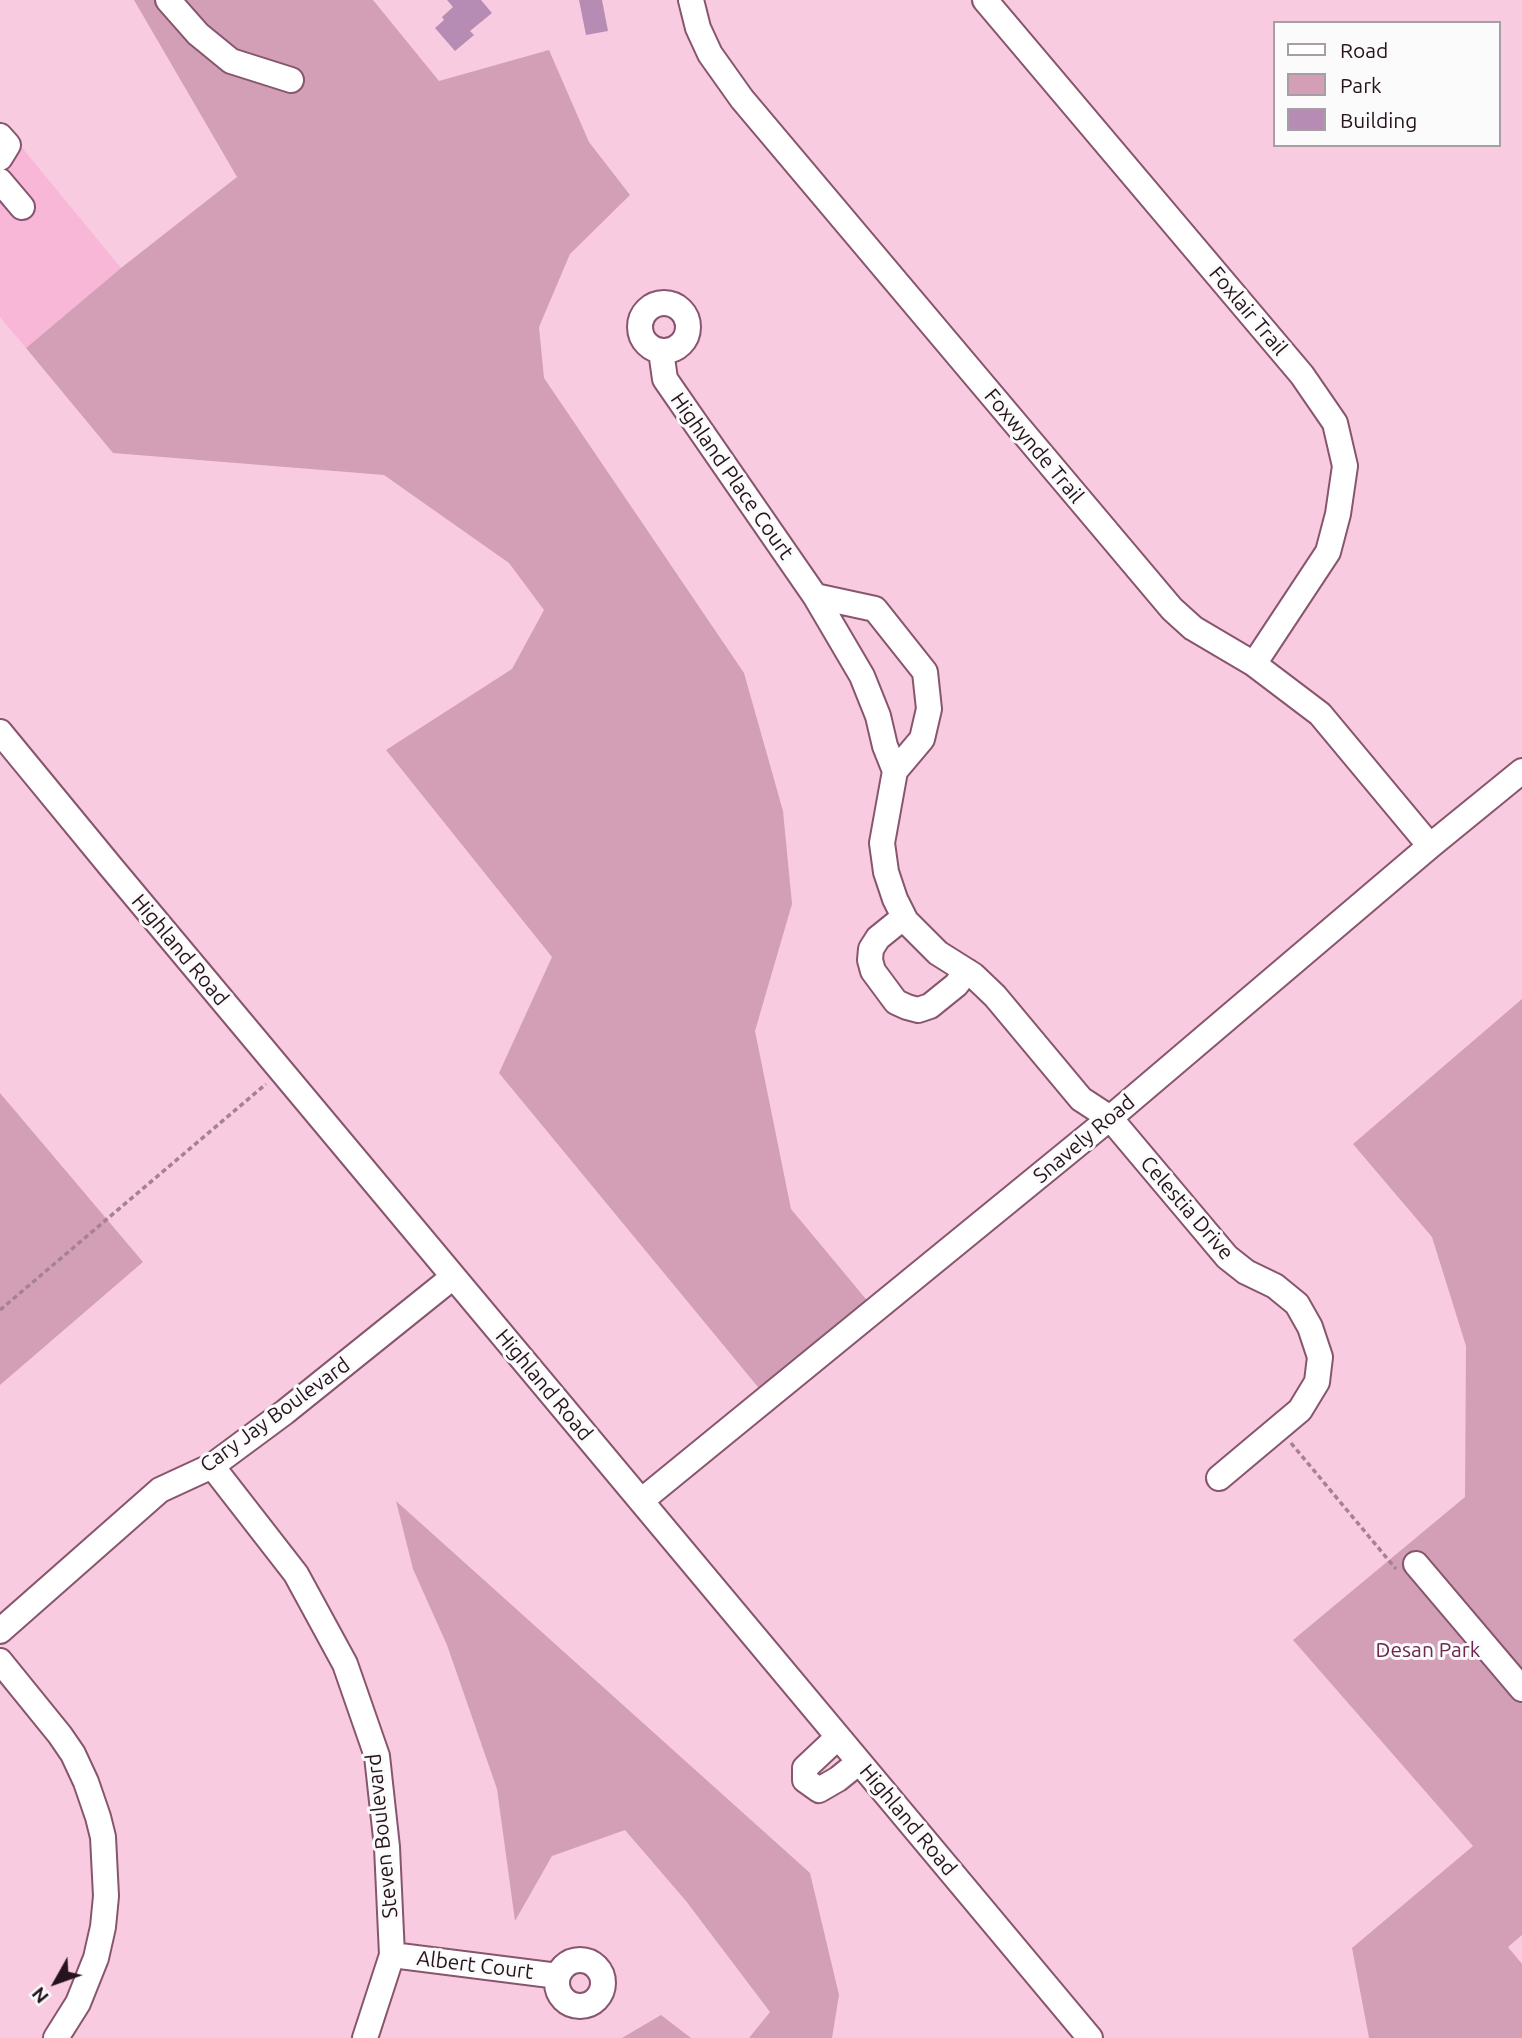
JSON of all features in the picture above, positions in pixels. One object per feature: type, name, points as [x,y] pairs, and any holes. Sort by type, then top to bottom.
[{"type":"street","points":[[168,0],[198,34],[231,61],[290,80]]},
{"type":"street","name":"Foxwynde Trail","points":[[691,0],[698,28],[710,54],[742,99],[1172,609],[1193,628],[1254,664],[1320,714],[1430,846]]},
{"type":"street","name":"Foxlair Trail","points":[[985,0],[1302,375],[1335,423],[1345,466],[1338,514],[1328,552],[1254,664]]},
{"type":"street","points":[[0,136],[8,145],[0,158]]},
{"type":"street","points":[[0,181],[22,207]]},
{"type":"street","name":"Highland Place Court","points":[[661,351],[666,379],[815,596],[862,676],[878,716],[884,746],[895,771]]},
{"type":"street","points":[[815,596],[875,609],[925,672],[929,709],[922,739],[895,771],[882,843],[886,872],[904,917],[920,937],[938,953],[967,971],[995,996],[1081,1100],[1110,1118]]},
{"type":"street","name":"Highland Road","points":[[0,732],[1090,2038]]},
{"type":"street","name":"Snavely Road","points":[[641,1501],[1110,1118],[1522,771]]},
{"type":"street","points":[[904,917],[878,938],[871,948],[873,971],[896,1002],[918,1010],[930,1006],[956,985],[967,971]]},
{"type":"street","name":"Celestia Drive","points":[[1110,1118],[1227,1257],[1246,1272],[1275,1286],[1297,1304],[1310,1327],[1320,1357],[1317,1382],[1300,1410],[1219,1478]]},
{"type":"street","name":"Cary Jay Boulevard","points":[[0,1631],[160,1490],[212,1466],[285,1412],[453,1277]]},
{"type":"street","name":"Steven Boulevard","points":[[212,1466],[296,1574],[345,1664],[377,1756],[387,1847],[392,1955],[365,2038]]},
{"type":"street","points":[[1416,1564],[1522,1689]]},
{"type":"street","points":[[0,1661],[73,1755],[86,1782],[103,1837],[106,1896],[96,1958],[78,2003],[56,2038]]},
{"type":"street","points":[[838,1737],[806,1768],[805,1780],[819,1790],[859,1762]]},
{"type":"street","name":"Albert Court","points":[[392,1955],[558,1976]]},
{"type":"path","points":[[0,1310],[281,1071]]},
{"type":"path","points":[[1279,1429],[1398,1571],[1416,1564]]},
{"type":"shaded area","points":[[0,121],[121,268],[26,348],[0,317]]},
{"type":"green space","points":[[134,0],[373,0],[439,81],[549,50],[589,142],[630,195],[570,254],[539,327],[544,378],[744,673],[783,811],[792,904],[755,1031],[791,1209],[875,1310],[767,1398],[499,1073],[552,957],[386,750],[512,669],[544,610],[509,563],[384,475],[113,453],[26,348],[121,268],[237,177]]},
{"type":"green space","name":"Desan Park","points":[[1522,999],[1522,1935],[1508,1947],[1522,1964],[1522,2038],[1369,2038],[1352,1948],[1473,1846],[1293,1640],[1465,1497],[1466,1346],[1432,1237],[1353,1144]]},
{"type":"green space","points":[[0,1093],[143,1262],[0,1385]]},
{"type":"green space","points":[[396,1501],[810,1873],[839,1995],[832,2038],[749,2038],[770,2012],[686,1901],[625,1830],[552,1856],[515,1921],[497,1789],[447,1645],[413,1569]]},
{"type":"green space","points":[[661,2015],[691,2038],[622,2038]]},
{"type":"building","points":[[447,0],[481,0],[492,13],[470,31],[474,35],[455,51],[435,28],[453,7]]},
{"type":"building","points":[[579,0],[602,0],[608,31],[586,35]]}]
